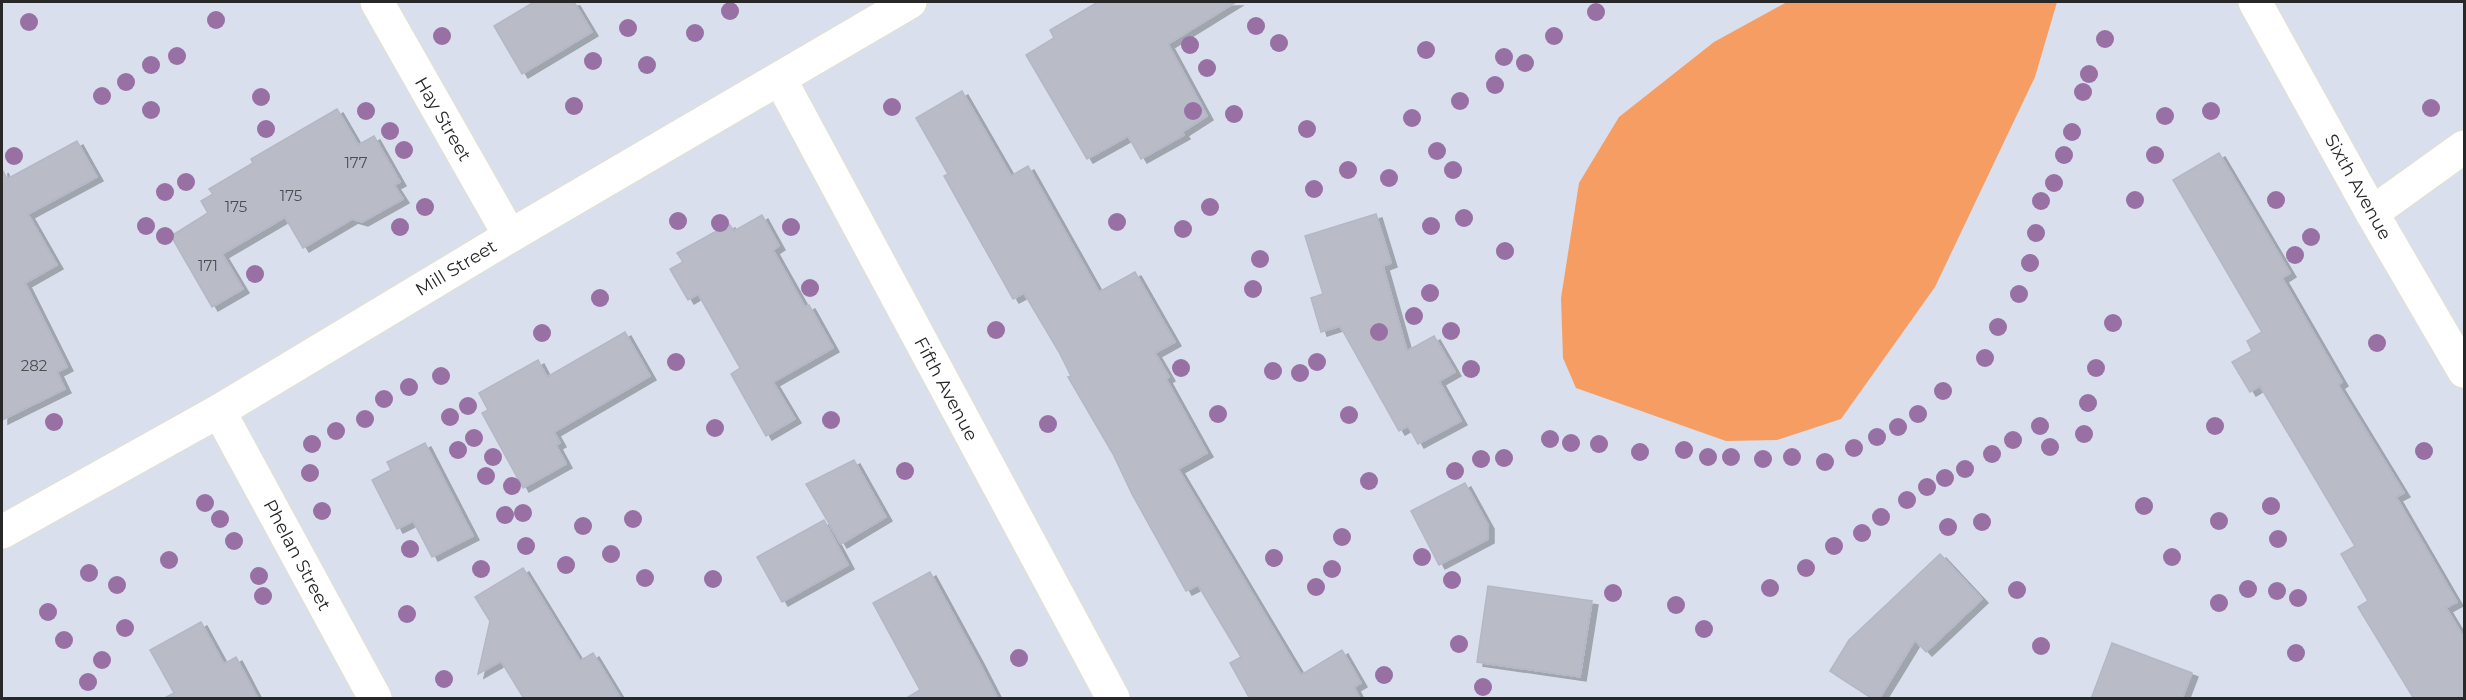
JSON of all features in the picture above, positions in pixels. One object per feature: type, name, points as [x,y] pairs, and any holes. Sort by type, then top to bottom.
[{"type":"street","name":"Hay Street","points":[[376,2],[510,236]]},
{"type":"street","name":"Mill Street","points":[[2,532],[219,411],[510,236],[910,2]]},
{"type":"street","name":"Sixth Avenue","points":[[2255,2],[2372,213],[2464,371]]},
{"type":"street","name":"Fifth Avenue","points":[[780,79],[1113,699]]},
{"type":"street","points":[[2372,213],[2464,147]]},
{"type":"street","name":"Phelan Street","points":[[219,411],[375,699]]},
{"type":"shaded area","points":[[1787,2],[2057,2],[2035,77],[1935,287],[1841,419],[1777,440],[1726,441],[1576,388],[1563,358],[1561,298],[1579,183],[1619,117],[1714,42]]},
{"type":"building","points":[[534,2],[574,2],[592,32],[522,74],[494,26]]},
{"type":"building","points":[[1098,2],[1236,2],[1168,44],[1207,116],[1182,132],[1184,135],[1141,159],[1128,136],[1087,159],[1026,55],[1054,38],[1050,30]]},
{"type":"building","points":[[962,91],[1011,176],[1028,166],[1099,292],[1135,272],[1175,342],[1155,353],[1169,377],[1166,379],[1207,453],[1178,469],[1301,675],[1342,650],[1361,683],[1354,687],[1360,699],[1250,699],[1230,663],[1241,657],[1198,585],[1186,591],[1132,494],[1113,454],[1068,377],[1071,376],[1059,352],[1024,293],[1013,299],[944,176],[948,174],[916,118]]},
{"type":"building","points":[[337,109],[358,145],[374,136],[400,182],[394,185],[403,199],[362,222],[352,219],[303,248],[285,217],[222,254],[243,289],[212,307],[171,236],[208,213],[201,201],[213,194],[209,189],[253,163],[251,159]]},
{"type":"building","points":[[77,141],[97,177],[28,214],[57,265],[25,283],[67,367],[57,372],[65,389],[2,420],[2,169],[7,179]]},
{"type":"building","points":[[2219,153],[2290,273],[2282,278],[2342,382],[2338,385],[2404,493],[2396,497],[2457,602],[2446,608],[2464,638],[2464,699],[2414,699],[2358,607],[2368,601],[2341,554],[2355,546],[2260,386],[2250,392],[2232,362],[2252,351],[2247,341],[2262,332],[2173,180]]},
{"type":"building","points":[[1376,214],[1391,263],[1383,266],[1407,351],[1434,336],[1455,372],[1439,381],[1461,421],[1418,444],[1408,426],[1399,431],[1340,326],[1321,332],[1311,298],[1323,294],[1305,236]]},
{"type":"building","points":[[762,215],[779,246],[773,250],[805,307],[809,305],[833,348],[773,382],[795,419],[766,436],[731,374],[740,368],[698,294],[688,300],[670,269],[683,262],[677,253],[729,224],[734,231]]},
{"type":"building","points":[[625,332],[650,376],[554,432],[560,443],[556,445],[566,464],[523,488],[482,413],[488,410],[479,393],[538,360],[547,377]]},
{"type":"building","points":[[425,443],[473,536],[432,557],[413,521],[397,529],[372,480],[391,470],[387,462]]},
{"type":"building","points":[[854,460],[886,517],[841,544],[806,484]]},
{"type":"building","points":[[1465,483],[1488,525],[1488,539],[1439,565],[1411,511]]},
{"type":"building","points":[[824,520],[848,565],[782,602],[757,557]]},
{"type":"building","points":[[1940,554],[1982,599],[1926,652],[1915,640],[1879,699],[1873,699],[1830,671],[1849,640]]},
{"type":"building","points":[[523,568],[580,661],[593,653],[621,699],[520,699],[523,697],[501,661],[478,674],[490,621],[475,597]]},
{"type":"building","points":[[930,572],[998,699],[905,699],[920,690],[873,603]]},
{"type":"building","points":[[1488,586],[1592,601],[1580,677],[1477,662]]},
{"type":"building","points":[[201,622],[224,664],[236,657],[258,699],[163,699],[174,693],[150,650]]},
{"type":"building","points":[[2112,643],[2192,673],[2182,699],[2091,699]]}]
